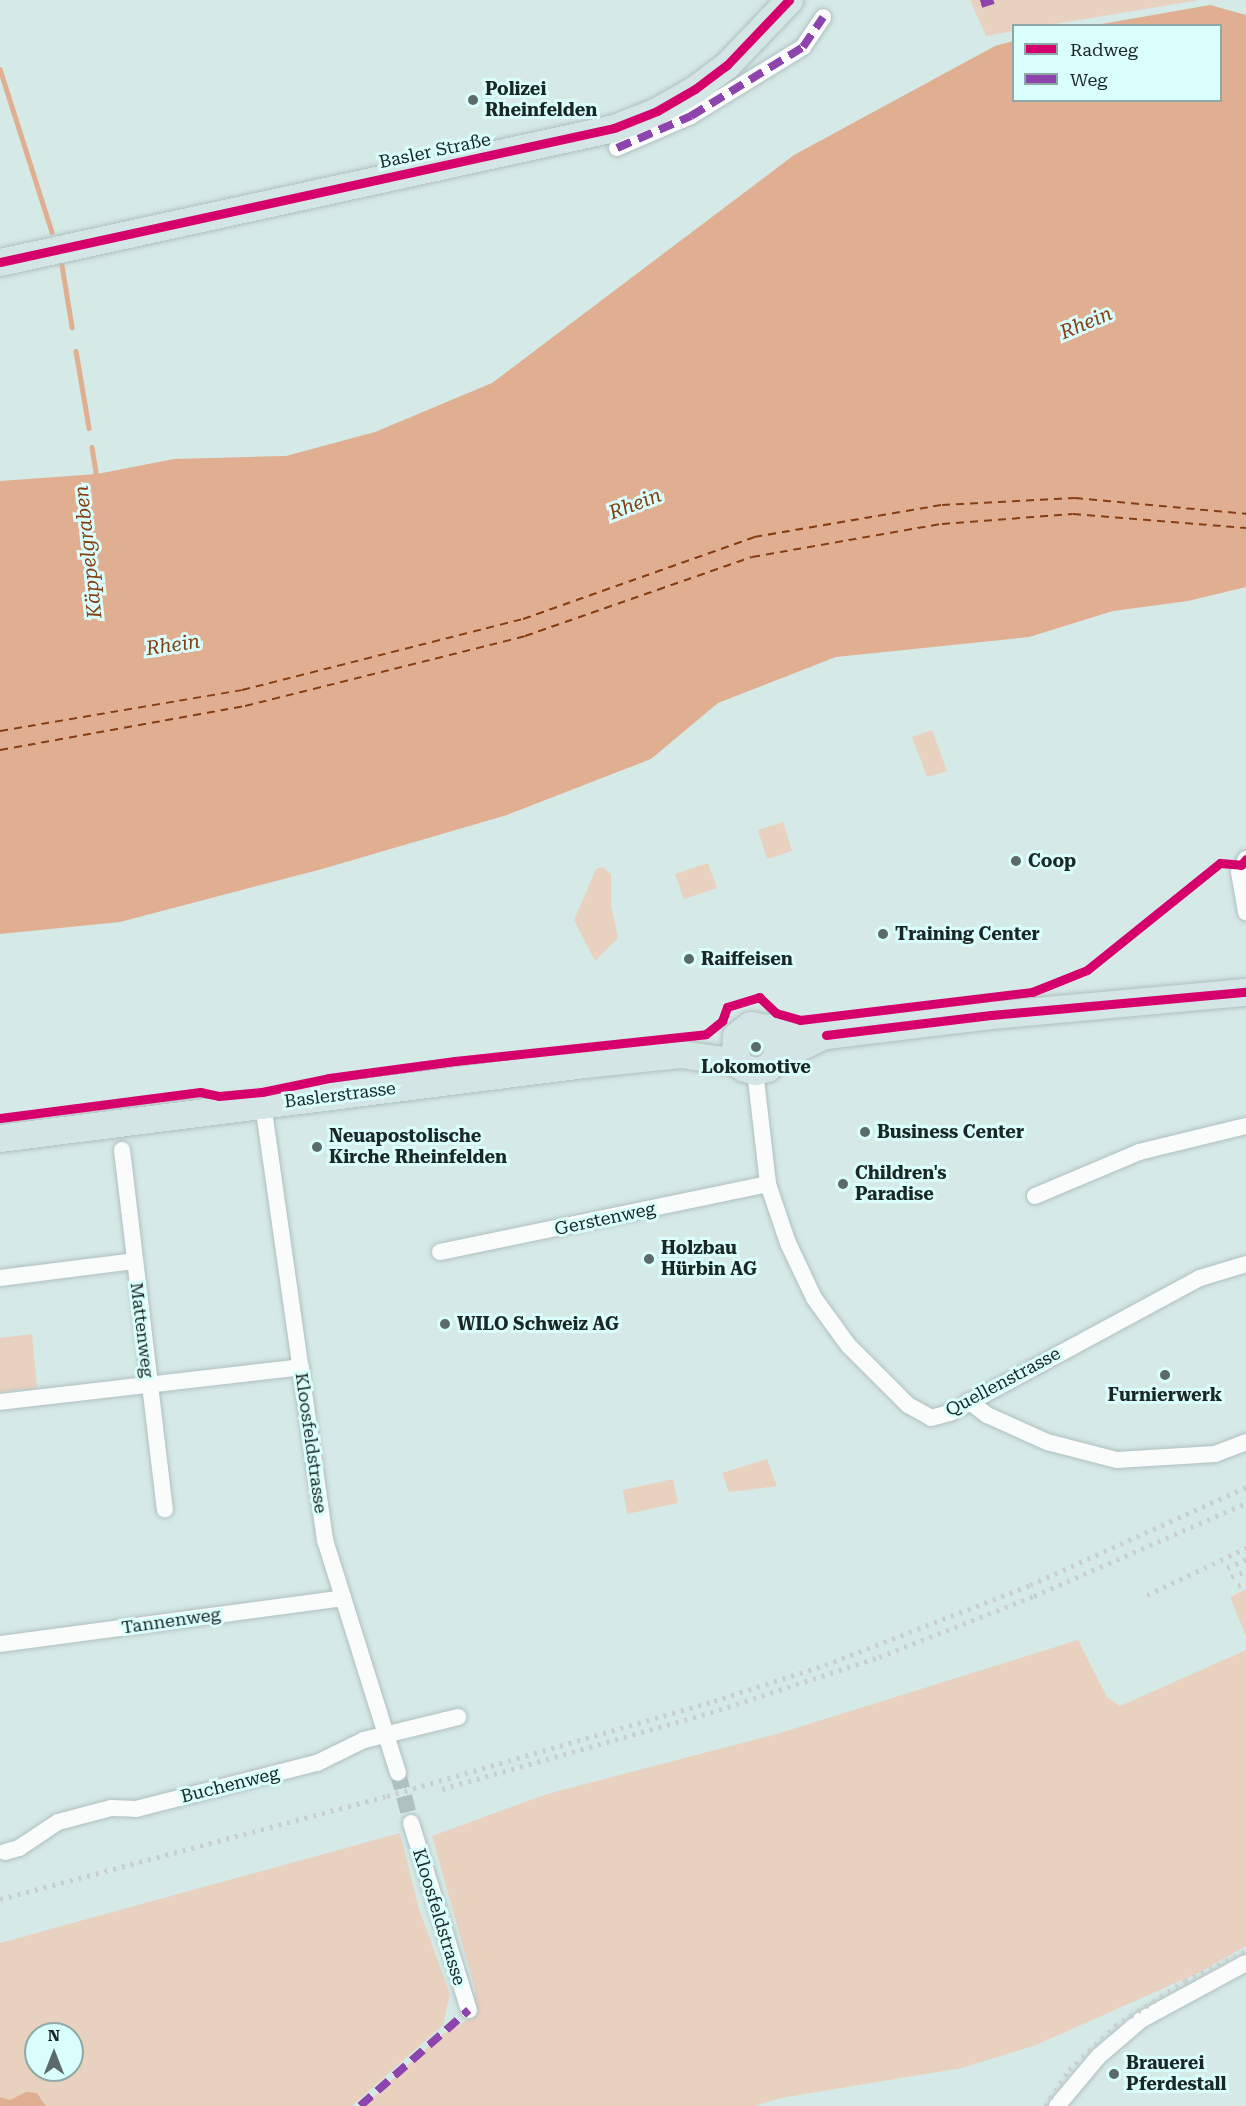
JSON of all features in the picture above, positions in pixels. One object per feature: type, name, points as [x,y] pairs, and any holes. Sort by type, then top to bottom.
[{"type":"main road","name":"Basler Straße","points":[[0,262],[614,128],[657,111],[695,89],[735,57],[788,0]]},
{"type":"main road","name":"Baslerstrasse","points":[[0,1138],[680,1054],[755,1052],[826,1035],[1246,992]]},
{"type":"street","points":[[617,148],[691,116],[803,47],[823,17]]},
{"type":"street","points":[[1246,859],[1239,872],[1246,912]]},
{"type":"street","name":"Quellenstrasse","points":[[755,1052],[768,1184],[788,1243],[814,1298],[848,1345],[908,1405],[931,1419],[1200,1278],[1246,1264]]},
{"type":"street","name":"Kloosfeldstrasse","points":[[263,1104],[325,1540],[398,1773]]},
{"type":"street","points":[[1035,1196],[1139,1152],[1246,1126]]},
{"type":"street","name":"Mattenweg","points":[[122,1150],[165,1509]]},
{"type":"street","name":"Gerstenweg","points":[[440,1252],[768,1184]]},
{"type":"street","points":[[0,1278],[134,1261]]},
{"type":"street","points":[[0,1402],[301,1367]]},
{"type":"street","points":[[969,1401],[987,1415],[1047,1442],[1117,1460],[1215,1454],[1246,1442]]},
{"type":"street","name":"Tannenweg","points":[[0,1644],[343,1598]]},
{"type":"street","name":"Buchenweg","points":[[5,1852],[19,1848],[58,1822],[111,1808],[136,1809],[317,1763],[364,1740],[458,1717]]},
{"type":"street","name":"Kloosfeldstrasse","points":[[411,1823],[468,2010]]},
{"type":"street","points":[[1057,2106],[1099,2056],[1141,2020],[1246,1963]]},
{"type":"shaded area","points":[[970,0],[1199,0],[1054,24],[1012,24],[1012,31],[986,36]]},
{"type":"shaded area","points":[[932,730],[947,771],[927,777],[912,737]]},
{"type":"shaded area","points":[[783,822],[792,851],[767,859],[758,830]]},
{"type":"shaded area","points":[[708,863],[717,888],[684,899],[675,874]]},
{"type":"shaded area","points":[[602,867],[611,874],[611,905],[618,938],[595,961],[574,920],[596,869]]},
{"type":"shaded area","points":[[32,1334],[37,1388],[0,1392],[0,1338]]},
{"type":"shaded area","points":[[767,1459],[777,1486],[729,1492],[722,1473]]},
{"type":"shaded area","points":[[673,1479],[678,1503],[627,1514],[623,1490]]},
{"type":"shaded area","points":[[1246,1589],[1246,1636],[1230,1597]]},
{"type":"shaded area","points":[[1078,1640],[1107,1697],[1120,1706],[1246,1650],[1246,1946],[1198,1973],[1036,2045],[962,2068],[781,2098],[755,2106],[363,2106],[440,2036],[476,2015],[475,1989],[432,1836],[547,1794],[780,1733]]},
{"type":"shaded area","points":[[400,1833],[419,1909],[450,1994],[443,2025],[352,2106],[46,2106],[41,2097],[10,2100],[0,2097],[0,1943]]},
{"type":"water","name":"Rhein","points":[[1210,5],[1246,15],[1246,587],[1188,601],[1113,611],[1029,637],[836,657],[718,703],[651,759],[507,815],[322,869],[120,922],[0,934],[0,481],[97,474],[174,459],[286,456],[375,432],[492,383],[794,155],[995,46],[1012,41],[1012,102],[1222,102],[1222,24],[1102,24]]},
{"type":"water","points":[[26,2092],[37,2093],[46,2106],[0,2106],[0,2097],[10,2100]]},
{"type":"waterway","name":"Käppelgraben","points":[[0,69],[52,232]]},
{"type":"waterway","name":"Käppelgraben","points":[[62,265],[72,327]]},
{"type":"waterway","name":"Käppelgraben","points":[[76,351],[89,428]]},
{"type":"waterway","name":"Käppelgraben","points":[[92,447],[97,480]]},
{"type":"ferry route","points":[[0,731],[242,690],[523,619],[754,537],[942,505],[1075,498],[1246,514]]},
{"type":"ferry route","points":[[0,750],[245,706],[525,636],[752,557],[942,524],[1073,514],[1246,528]]},
{"type":"tunnel","points":[[398,1773],[411,1823]]},
{"type":"railway","points":[[0,1899],[387,1796],[714,1701],[825,1665],[1030,1585],[1246,1487]]},
{"type":"railway","points":[[442,1789],[719,1710],[879,1657],[1034,1596],[1246,1503]]},
{"type":"railway","points":[[1147,1595],[1246,1548]]},
{"type":"railway","points":[[1227,1568],[1246,1559]]},
{"type":"railway","points":[[1231,1577],[1246,1571]]},
{"type":"railway","points":[[1238,1586],[1246,1582]]},
{"type":"railway","points":[[1045,2106],[1069,2070],[1115,2026],[1185,1981],[1246,1951]]},
{"type":"marked path","points":[[981,4],[993,0]]},
{"type":"marked path","points":[[617,148],[691,116],[803,47],[823,17]]},
{"type":"marked path","points":[[360,2106],[469,2010]]},
{"type":"cycle path","points":[[0,262],[614,128],[657,111],[695,89],[727,65],[789,0]]},
{"type":"cycle path","points":[[0,1118],[200,1092],[219,1096],[262,1092],[329,1078],[455,1061],[706,1034],[722,1021],[727,1007],[759,997],[776,1013],[800,1020],[1032,992],[1087,970],[1220,863],[1241,865],[1246,859]]},
{"type":"cycle path","points":[[826,1035],[991,1015],[1246,992]]},
{"type":"place","name":"Polizei Rheinfelden","points":[[473,100]]},
{"type":"place","name":"Coop","points":[[1016,861]]},
{"type":"place","name":"Training Center","points":[[883,934]]},
{"type":"place","name":"Raiffeisen","points":[[689,959]]},
{"type":"place","name":"Lokomotive","points":[[756,1047]]},
{"type":"place","name":"Business Center","points":[[865,1132]]},
{"type":"place","name":"Neuapostolische Kirche Rheinfelden","points":[[317,1147]]},
{"type":"place","name":"Children's Paradise","points":[[843,1184]]},
{"type":"place","name":"Holzbau Hürbin AG","points":[[649,1259]]},
{"type":"place","name":"WILO Schweiz AG","points":[[445,1324]]},
{"type":"place","name":"Furnierwerk","points":[[1165,1375]]},
{"type":"place","name":"Brauerei Pferdestall","points":[[1114,2074]]}]
